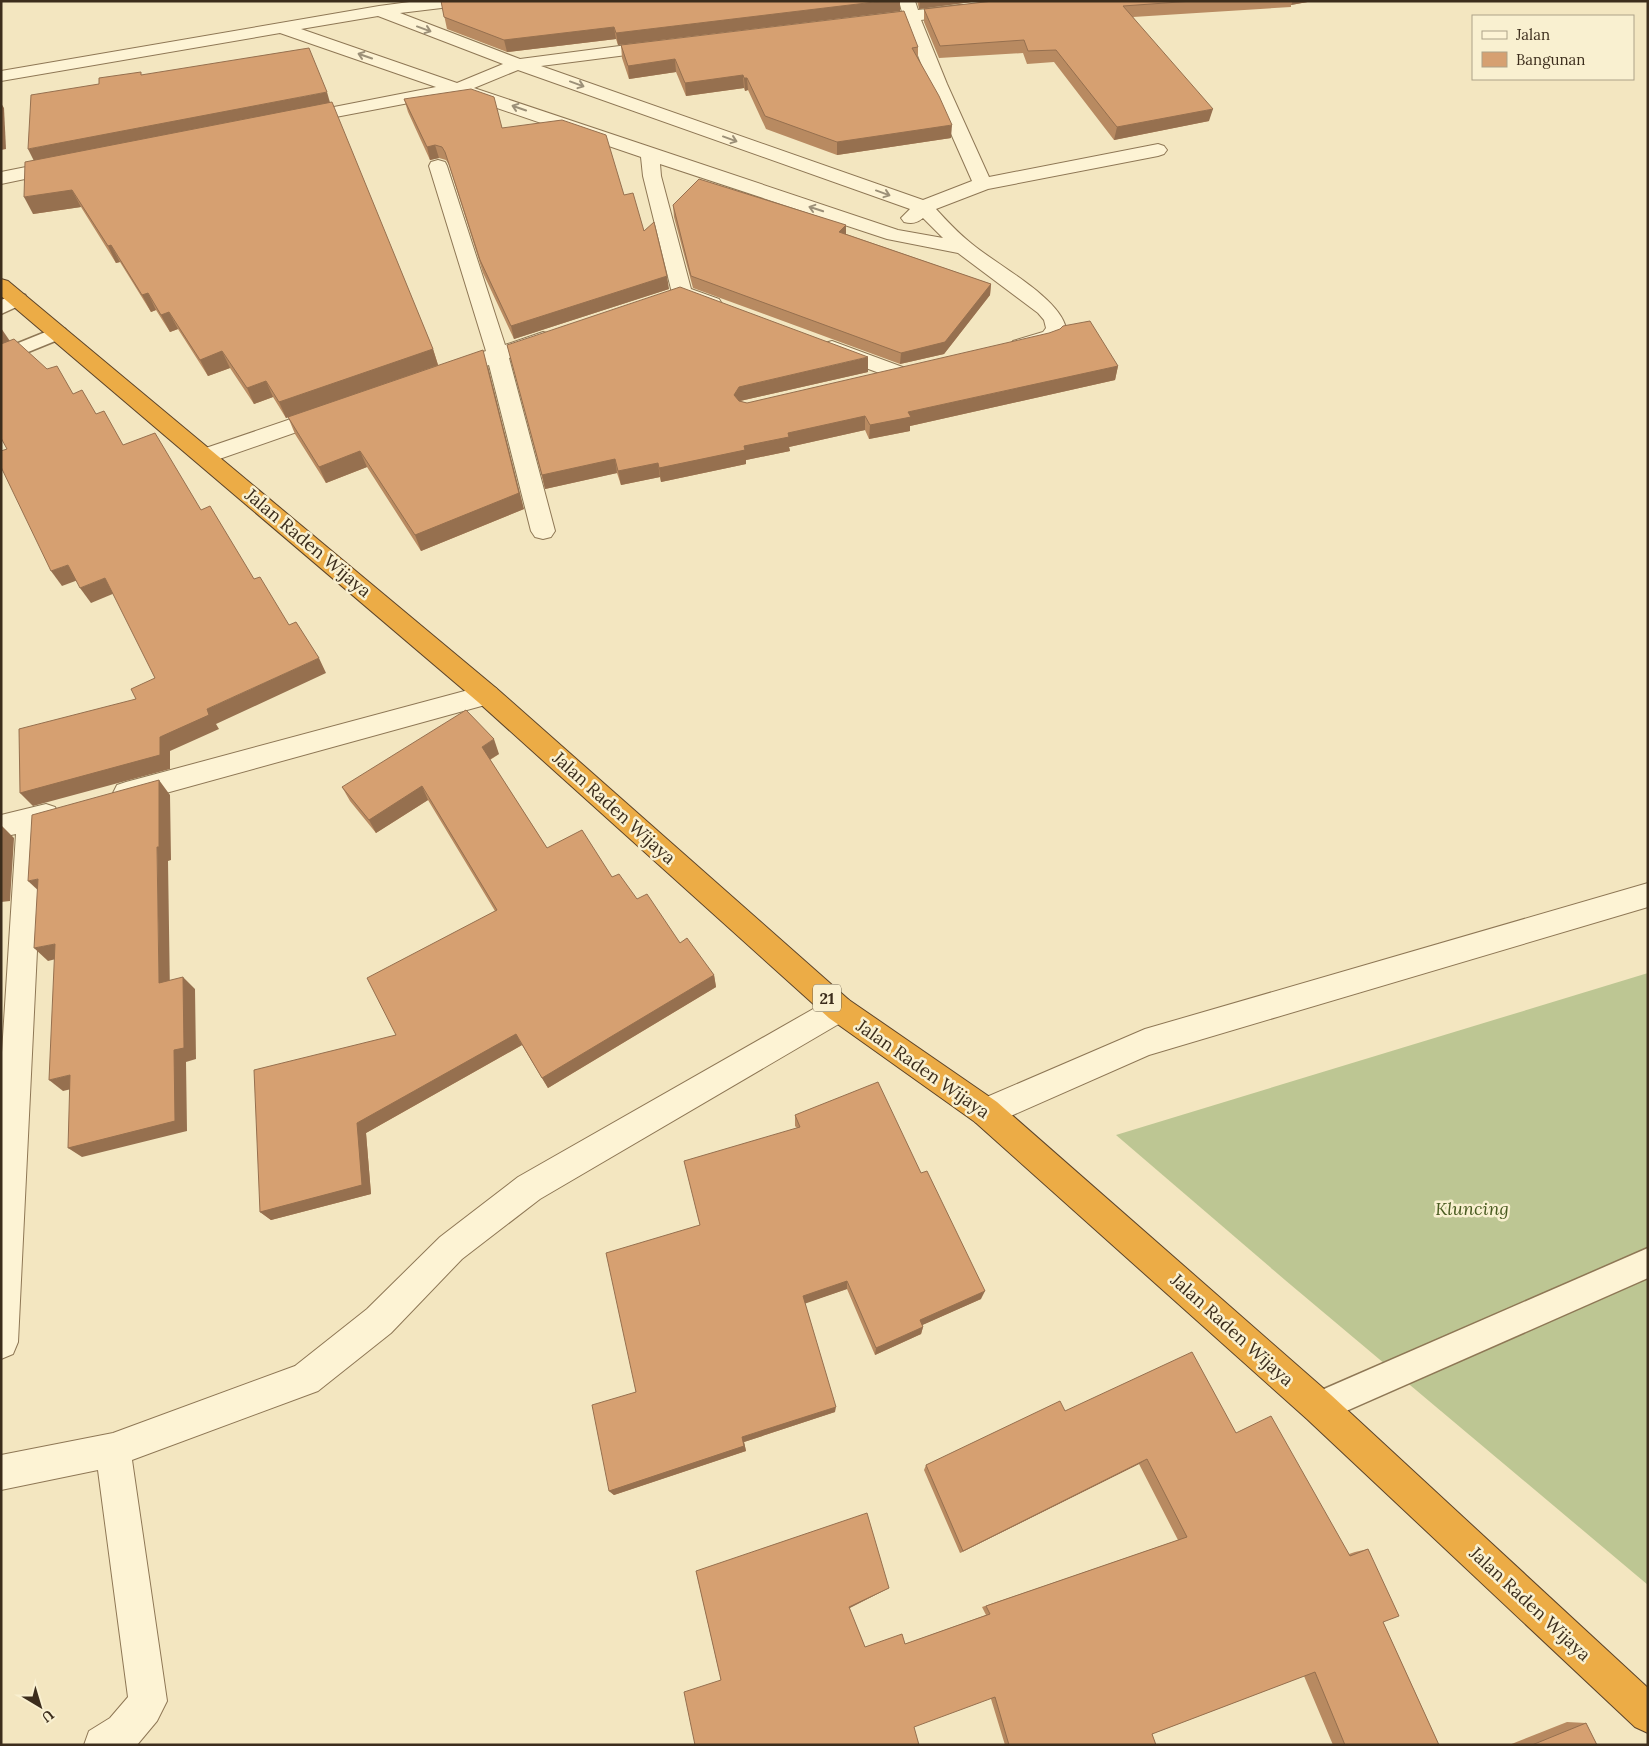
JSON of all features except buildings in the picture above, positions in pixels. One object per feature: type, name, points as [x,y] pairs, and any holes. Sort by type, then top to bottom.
[{"type":"highway","name":"Jalan Raden Wijaya","points":[[7,297],[58,333],[487,695],[839,1009],[986,1112],[1319,1407],[1648,1714]]},
{"type":"street","points":[[1,76],[378,12],[458,1]]},
{"type":"street","points":[[909,8],[938,84],[983,184]]},
{"type":"street","points":[[852,23],[909,8],[980,8]]},
{"type":"street","points":[[378,12],[518,64],[923,207],[964,248],[1046,308],[1054,319],[1056,328],[1050,337],[1002,350]]},
{"type":"street","points":[[284,29],[894,235],[964,248]]},
{"type":"street","points":[[284,122],[459,88],[518,64],[675,44]]},
{"type":"street","points":[[894,235],[923,207],[983,184],[1158,150]]},
{"type":"street","points":[[650,154],[652,176],[673,296],[728,310]]},
{"type":"street","points":[[1,178],[79,163]]},
{"type":"street","points":[[438,166],[497,354],[543,531]]},
{"type":"street","points":[[431,377],[562,333]]},
{"type":"street","points":[[819,343],[910,372],[863,382]]},
{"type":"street","points":[[205,456],[346,407]]},
{"type":"street","points":[[106,799],[487,695]]},
{"type":"street","points":[[1,826],[68,809]]},
{"type":"street","points":[[1,1342],[30,820]]},
{"type":"street","points":[[986,1112],[1145,1044],[1648,895]]},
{"type":"street","points":[[1,1473],[113,1450],[306,1379],[379,1321],[451,1248],[529,1188],[839,1009]]},
{"type":"street","points":[[103,1745],[116,1739],[134,1722],[148,1701],[113,1450]]},
{"type":"lane","points":[[1,357],[58,333]]},
{"type":"lane","points":[[1319,1407],[1648,1263]]},
{"type":"green space","name":"Kluncing","points":[[1648,973],[1648,1585],[1285,1280],[1116,1135]]}]
